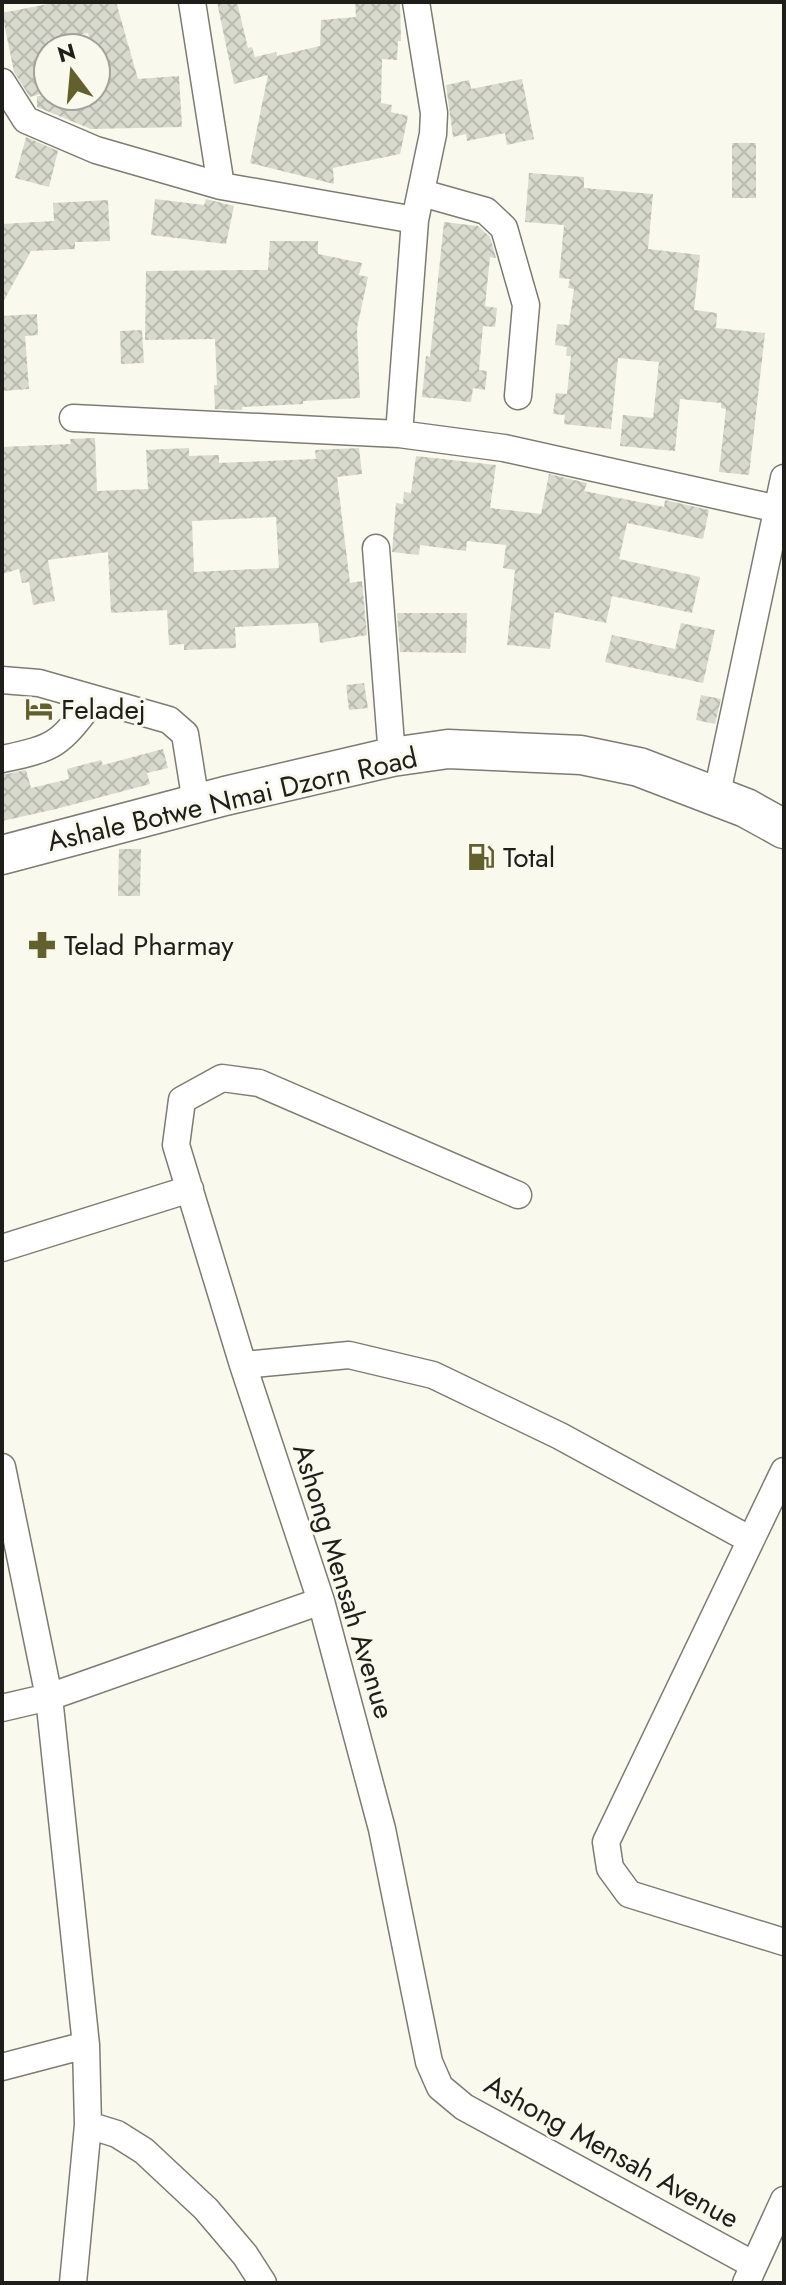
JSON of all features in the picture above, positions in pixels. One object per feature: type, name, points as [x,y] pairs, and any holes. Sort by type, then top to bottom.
[{"type":"main road","name":"Ashale Botwe Nmai Dzorn Road","points":[[2,855],[196,803],[392,757],[448,749],[581,755],[639,767],[746,808],[784,829]]},
{"type":"street","points":[[192,2],[221,186]]},
{"type":"street","points":[[399,434],[415,220],[433,134],[434,113],[416,2]]},
{"type":"street","points":[[2,82],[26,120],[96,150],[221,186],[415,220]]},
{"type":"street","points":[[422,193],[486,211],[504,228],[526,305],[518,396]]},
{"type":"street","points":[[73,418],[399,434],[504,448],[778,509]]},
{"type":"street","points":[[716,798],[784,478]]},
{"type":"street","points":[[376,548],[392,757]]},
{"type":"street","points":[[2,680],[39,683],[169,720],[185,734],[196,803]]},
{"type":"street","points":[[2,759],[53,745],[64,737],[94,699]]},
{"type":"street","name":"Ashong Mensah Avenue","points":[[518,1195],[259,1083],[222,1078],[182,1100],[176,1145],[243,1365],[321,1601],[382,1829],[429,2062],[440,2087],[464,2107],[750,2274]]},
{"type":"street","points":[[2,1248],[190,1189]]},
{"type":"street","points":[[243,1365],[349,1355],[433,1375],[560,1436],[749,1539]]},
{"type":"street","points":[[2,1467],[49,1697],[86,2045],[88,2125],[73,2283]]},
{"type":"street","points":[[784,1471],[606,1842],[610,1868],[629,1894],[784,1942]]},
{"type":"street","points":[[2,1708],[49,1697],[321,1601]]},
{"type":"street","points":[[2,2067],[86,2045]]},
{"type":"street","points":[[88,2125],[117,2134],[144,2151],[206,2209],[245,2255],[263,2283]]},
{"type":"street","points":[[750,2274],[784,2200]]},
{"type":"building","points":[[116,2],[138,79],[179,76],[182,127],[91,129],[49,112],[112,112],[112,32],[32,32],[30,97],[14,72],[2,13],[48,4]]},
{"type":"building","points":[[217,2],[237,2],[248,48],[252,47],[255,57],[276,52],[277,56],[320,46],[321,20],[356,17],[355,2],[400,2],[401,41],[398,41],[397,60],[382,59],[381,103],[392,105],[391,112],[408,116],[400,154],[333,168],[334,184],[250,163],[268,75],[234,84]]},
{"type":"building","points":[[522,79],[534,139],[507,145],[505,133],[467,141],[466,134],[453,137],[446,85],[469,80],[471,89]]},
{"type":"building","points":[[26,137],[58,151],[49,187],[15,178]]},
{"type":"building","points":[[732,143],[756,143],[756,198],[732,198]]},
{"type":"building","points":[[529,173],[584,177],[584,188],[653,194],[648,249],[700,255],[694,310],[717,313],[716,328],[765,333],[749,475],[719,472],[726,409],[721,408],[721,403],[680,399],[675,451],[620,446],[623,415],[653,418],[659,362],[618,358],[611,429],[564,424],[565,415],[553,414],[556,393],[567,394],[571,356],[566,356],[567,347],[555,345],[557,324],[569,325],[574,289],[568,288],[570,279],[559,278],[564,225],[525,222]]},
{"type":"building","points":[[155,199],[204,205],[206,199],[234,206],[226,244],[151,235]]},
{"type":"building","points":[[108,200],[110,241],[75,242],[75,249],[31,251],[2,304],[2,224],[54,221],[53,203]]},
{"type":"building","points":[[444,222],[478,226],[490,237],[496,258],[490,257],[485,306],[497,308],[495,327],[483,326],[479,370],[487,371],[485,390],[473,388],[471,402],[422,397],[426,356],[430,357]]},
{"type":"building","points":[[270,241],[318,241],[318,254],[362,263],[359,275],[368,277],[357,328],[360,398],[242,407],[242,410],[215,409],[215,339],[145,340],[146,271],[268,270]]},
{"type":"building","points":[[37,314],[38,335],[25,336],[29,389],[2,391],[2,316]]},
{"type":"building","points":[[142,330],[144,363],[121,364],[120,331]]},
{"type":"building","points":[[95,438],[97,491],[148,489],[146,450],[189,448],[189,456],[219,455],[219,463],[316,459],[315,450],[359,448],[362,474],[337,477],[350,583],[362,581],[367,635],[320,643],[318,623],[235,627],[236,648],[184,650],[184,644],[169,645],[167,610],[111,613],[108,552],[48,560],[55,601],[33,605],[29,582],[22,583],[19,569],[2,574],[2,447],[71,444],[70,439]],"holes":[[[276,517],[279,568],[194,572],[192,521]]]},
{"type":"building","points":[[416,456],[496,465],[490,508],[541,514],[549,474],[587,483],[584,491],[664,507],[665,500],[709,510],[703,539],[627,523],[619,559],[700,577],[692,613],[612,596],[606,623],[554,612],[550,649],[507,645],[515,570],[503,568],[506,545],[467,541],[466,551],[420,545],[419,555],[392,552],[396,503],[403,504],[404,492],[411,493]]},
{"type":"building","points":[[397,613],[467,613],[466,653],[400,652]]},
{"type":"building","points":[[681,623],[715,630],[703,683],[605,662],[612,635],[675,649]]},
{"type":"building","points":[[364,683],[368,708],[349,710],[346,685]]},
{"type":"building","points":[[701,695],[721,699],[715,724],[696,720]]},
{"type":"building","points":[[163,749],[168,768],[147,773],[150,784],[2,821],[2,775],[26,770],[31,788],[69,779],[67,769],[101,760],[103,765]]},
{"type":"building","points":[[119,849],[141,849],[140,896],[118,896]]},
{"type":"place","name":"Feladej","points":[[39,709]]},
{"type":"place","name":"Total","points":[[481,857]]},
{"type":"place","name":"Telad Pharmay","points":[[42,945]]}]
